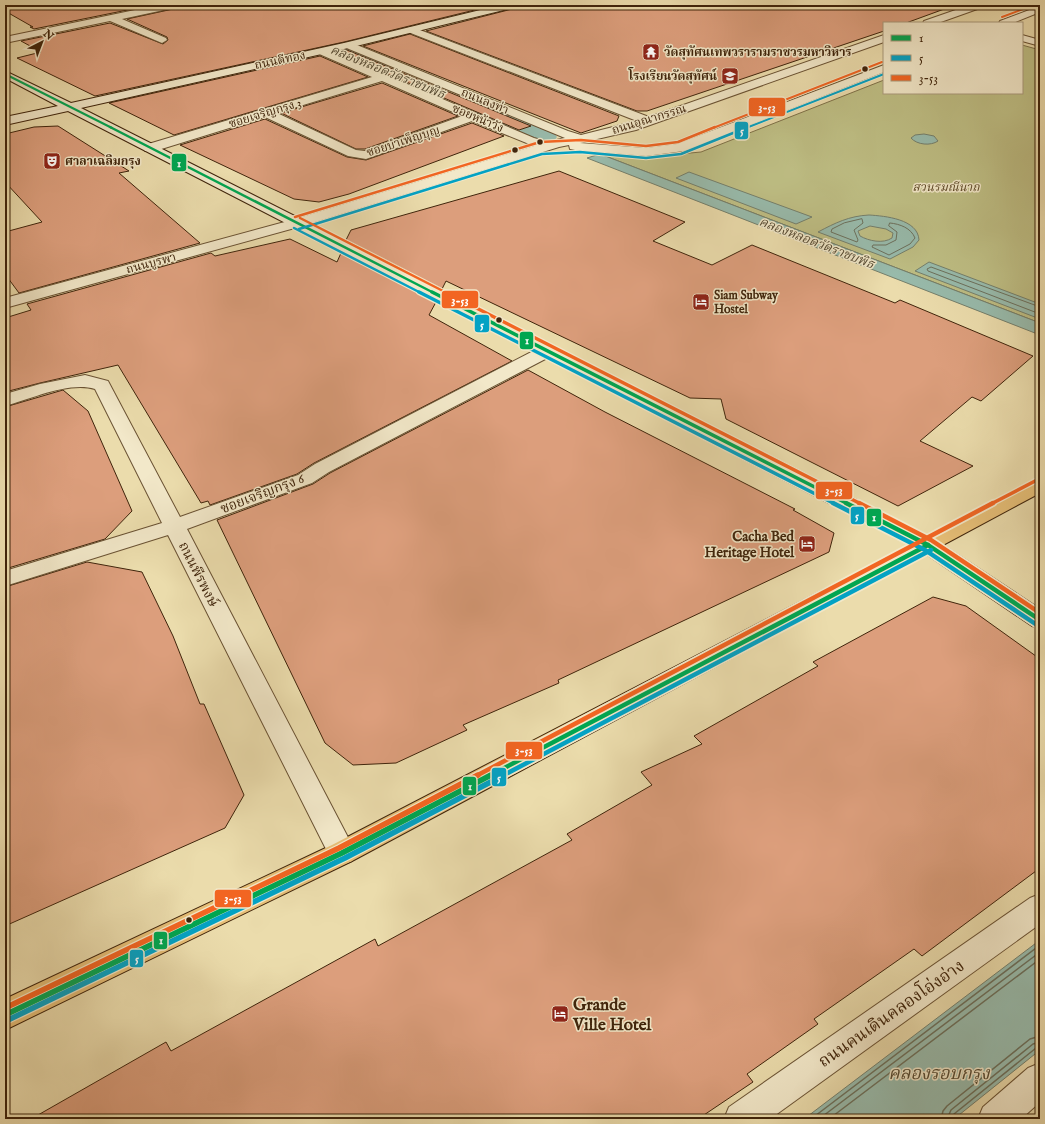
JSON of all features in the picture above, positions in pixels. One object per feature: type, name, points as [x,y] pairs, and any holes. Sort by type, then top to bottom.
[{"type":"main road","points":[[5,1015],[342,854],[1040,485]]},
{"type":"main road","points":[[928,544],[1040,620]]},
{"type":"street","points":[[5,40],[173,5]]},
{"type":"street","name":"ถนนตีทอง","points":[[5,121],[346,46],[513,5]]},
{"type":"street","points":[[931,22],[980,5]]},
{"type":"street","points":[[1007,22],[1038,12]]},
{"type":"street","points":[[112,18],[162,40]]},
{"type":"street","points":[[412,30],[648,121]]},
{"type":"street","name":"ถนนอุณากรรณ","points":[[296,223],[544,147],[648,121],[883,38]]},
{"type":"street","points":[[1023,38],[1040,43]]},
{"type":"street","name":"ถนนลงท่า","points":[[346,46],[564,134],[578,138]]},
{"type":"street","name":"ซอยหน้าวัง","points":[[324,51],[381,78],[474,116],[544,147]]},
{"type":"street","points":[[544,147],[580,146],[646,152],[679,148],[883,68]]},
{"type":"street","points":[[5,74],[928,544]]},
{"type":"street","name":"ซอยเจริญกรุง 3","points":[[150,148],[381,78]]},
{"type":"street","name":"ซอยบำเพ็ญบุญ","points":[[266,113],[353,153],[366,155],[474,116]]},
{"type":"street","points":[[632,126],[628,137],[631,141],[648,147],[679,148]]},
{"type":"street","name":"ถนนบูรพา","points":[[5,303],[296,223]]},
{"type":"street","name":"ซอยเจริญกรุง 6","points":[[5,579],[175,526],[305,479],[322,468],[547,351]]},
{"type":"street","name":"ถนนพีรพงษ์","points":[[5,400],[40,389],[85,380],[102,385],[342,854]]},
{"type":"street","name":"ถนนคนเดินคลองโอ่งอ่าง","points":[[741,1119],[1040,907]]},
{"type":"street","points":[[995,1119],[1040,1080]]},
{"type":"green space","name":"สวนรมณีนาถ","points":[[1023,45],[1040,50],[1040,323],[600,154],[658,156],[701,152],[883,80],[883,94],[1023,94]]},
{"type":"water","points":[[924,134],[934,136],[938,141],[932,144],[924,144],[911,138],[915,135]]},
{"type":"water","points":[[600,154],[1040,323],[1040,335],[587,158]]},
{"type":"water","points":[[689,172],[812,217],[796,224],[676,178]]},
{"type":"water","points":[[869,215],[883,216],[907,223],[913,227],[919,240],[913,247],[890,259],[818,232],[842,220]],"holes":[[[870,226],[886,229],[893,233],[892,238],[884,241],[864,238],[860,236],[858,231]]]},
{"type":"water","points":[[929,262],[1040,304],[1040,319],[915,271]]},
{"type":"water","name":"คลองรอบกรุง","points":[[1040,940],[1040,1050],[954,1119],[804,1119]]},
{"type":"building","points":[[5,5],[152,5],[34,29],[5,11]]},
{"type":"building","points":[[179,5],[495,5],[344,42],[95,96],[17,58],[41,52],[21,41],[110,23],[163,44],[168,40],[167,37],[127,19],[173,9]]},
{"type":"building","name":"วัดสุทัศนเทพวรารามราชวรมหาวิหาร","points":[[520,5],[947,5],[947,8],[909,22],[883,22],[883,31],[647,111],[637,111],[426,31],[516,8]]},
{"type":"building","points":[[410,34],[619,116],[617,121],[581,133],[363,46]]},
{"type":"building","points":[[347,50],[531,126],[519,130],[336,52]]},
{"type":"building","points":[[320,56],[368,77],[174,135],[109,103]]},
{"type":"building","points":[[382,83],[458,116],[365,149],[356,149],[281,113]]},
{"type":"building","points":[[265,119],[347,157],[366,160],[472,123],[504,136],[349,194],[319,202],[294,199],[180,145]]},
{"type":"building","points":[[58,126],[129,171],[119,173],[200,243],[19,293],[5,274],[5,232],[42,222],[5,182],[5,134],[34,127]]},
{"type":"building","points":[[559,171],[685,222],[653,241],[712,265],[752,245],[895,303],[900,300],[1033,356],[981,401],[972,397],[920,441],[973,466],[898,506],[726,419],[721,399],[690,398],[446,281],[442,289],[346,240],[351,230]]},
{"type":"building","points":[[290,239],[337,262],[341,253],[436,302],[429,315],[512,361],[314,463],[297,474],[210,505],[208,501],[201,503],[118,365],[5,392],[5,318],[31,310],[27,304],[211,253],[215,256]]},
{"type":"building","points":[[528,370],[605,412],[795,509],[793,510],[834,533],[829,552],[558,680],[559,683],[463,725],[467,730],[396,763],[353,765],[325,743],[217,520],[313,484],[330,473]]},
{"type":"building","points":[[63,390],[88,411],[132,511],[105,539],[5,569],[5,407]]},
{"type":"building","points":[[87,562],[142,572],[173,636],[200,704],[204,704],[244,795],[225,828],[5,926],[5,587]]},
{"type":"building","points":[[933,597],[966,606],[1040,659],[1040,868],[922,956],[914,949],[814,1019],[818,1024],[747,1074],[753,1082],[698,1119],[31,1119],[166,1042],[171,1051],[375,939],[378,946],[572,840],[567,834],[652,785],[641,772],[702,744],[694,736],[818,666],[813,662]]},
{"type":"waterway","name":"คลองหลอดวัดราชบพิธ","points":[[229,5],[381,69]]},
{"type":"waterway","name":"คลองหลอดวัดราชบพิธ","points":[[484,111],[547,137]]},
{"type":"transit line","name":"3-53","points":[[1002,17],[1034,5]]},
{"type":"transit line","name":"3-53","points":[[295,217],[540,142],[581,140],[646,146],[678,142],[882,62]]},
{"type":"transit line","name":"1","points":[[5,74],[928,545],[1040,620]]},
{"type":"transit line","name":"5","points":[[299,229],[542,154],[580,152],[646,158],[681,154],[883,74]]},
{"type":"transit line","name":"3-53","points":[[300,218],[931,540],[1040,613]]},
{"type":"transit line","name":"5","points":[[294,228],[925,550],[1037,625]]},
{"type":"transit line","name":"3-53","points":[[5,1008],[339,848],[1037,480]]},
{"type":"transit line","name":"1","points":[[5,1015],[342,853],[928,545]]},
{"type":"transit line","name":"5","points":[[8,1020],[345,858],[931,550]]},
{"type":"place","name":"วัดสุทัศนเทพวรารามราชวรมหาวิหาร","points":[[651,52]]},
{"type":"place","name":"โรงเรียนวัดสุทัศน์","points":[[730,76]]},
{"type":"place","name":"ศาลาเฉลิมกรุง","points":[[52,161]]},
{"type":"place","name":"Siam Subway Hostel","points":[[701,302]]},
{"type":"place","name":"Cacha Bed Heritage Hotel","points":[[807,544]]},
{"type":"place","name":"Grande Ville Hotel","points":[[560,1014]]}]
